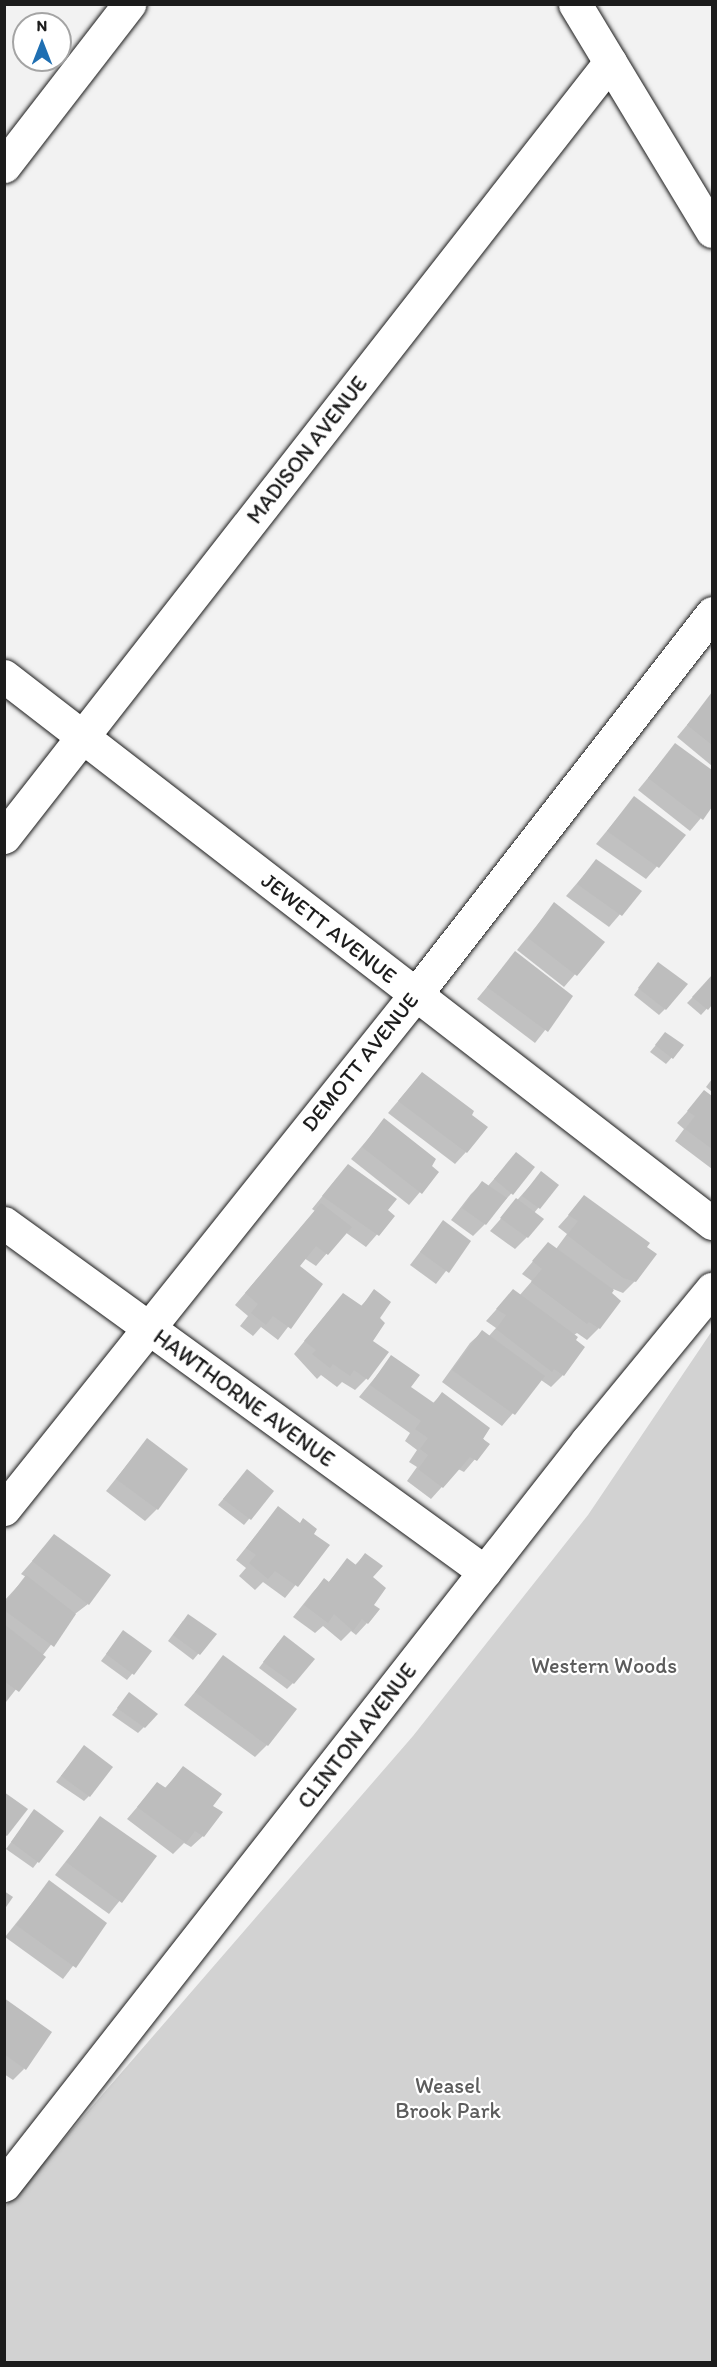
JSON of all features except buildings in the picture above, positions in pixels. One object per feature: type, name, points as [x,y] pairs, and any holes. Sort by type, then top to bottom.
[{"type":"street","points":[[4,166],[129,4]]},
{"type":"street","points":[[575,4],[712,231]]},
{"type":"street","name":"MADISON AVENUE","points":[[4,837],[610,63]]},
{"type":"street","name":"DEMOTT AVENUE","points":[[4,1509],[146,1327],[415,995],[712,613]]},
{"type":"street","name":"JEWETT AVENUE","points":[[4,676],[712,1223]]},
{"type":"street","name":"HAWTHORNE AVENUE","points":[[4,1223],[485,1572]]},
{"type":"street","name":"CLINTON AVENUE","points":[[4,2185],[485,1572],[712,1289]]},
{"type":"green space","name":"Weasel Brook Park","points":[[712,1331],[712,2362],[5,2362],[5,2207],[413,1736],[588,1515]]},
{"type":"park label","name":"Western Woods","points":[[604,1666]]}]
